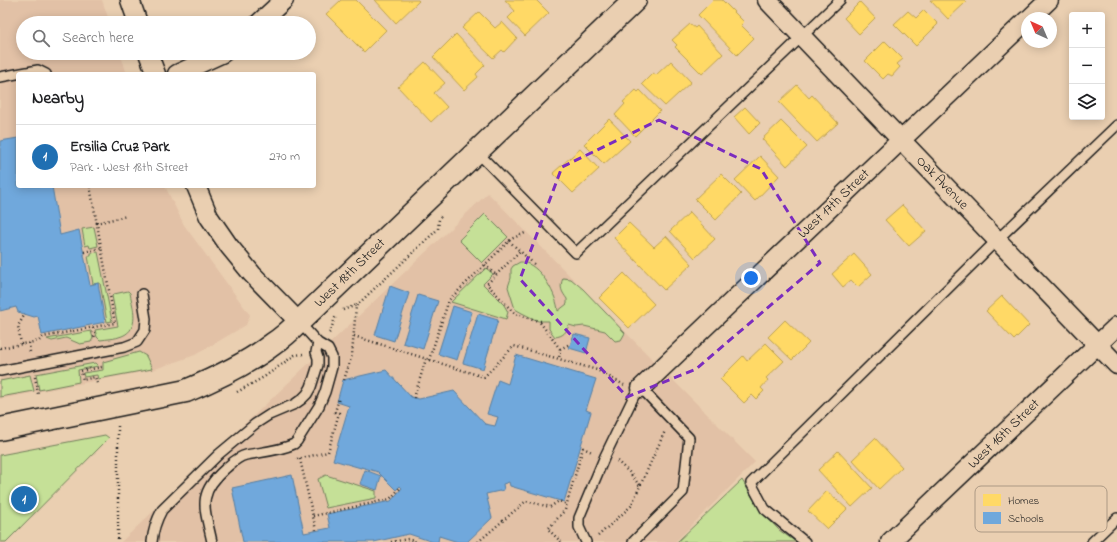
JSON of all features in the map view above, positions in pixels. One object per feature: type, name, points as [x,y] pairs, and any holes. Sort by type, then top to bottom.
[{"type":"street","points":[[130,0],[136,16]]},
{"type":"street","points":[[267,16],[284,0]]},
{"type":"street","name":"West 18th Street","points":[[0,429],[186,391],[215,379],[244,364],[268,348],[300,322],[635,0]]},
{"type":"street","name":"Oak Avenue","points":[[767,0],[1117,364]]},
{"type":"street","points":[[1036,12],[1049,0]]},
{"type":"street","name":"West 17th Street","points":[[638,392],[1021,26]]},
{"type":"street","points":[[151,60],[155,72]]},
{"type":"street","points":[[181,72],[207,60]]},
{"type":"street","points":[[197,188],[210,217],[229,246],[252,274],[300,322]]},
{"type":"street","name":"West 16th Street","points":[[890,542],[1117,326]]},
{"type":"lane","points":[[477,152],[576,253],[840,0]]},
{"type":"lane","points":[[27,72],[38,70],[42,72]]},
{"type":"lane","points":[[0,77],[16,74]]},
{"type":"lane","points":[[805,542],[765,509],[751,483],[997,240],[1117,125]]},
{"type":"lane","points":[[0,371],[124,347],[137,342],[145,330],[146,319],[142,294]]},
{"type":"lane","points":[[212,542],[205,506],[205,497],[209,487],[216,478],[235,460],[243,456],[294,444],[319,406],[325,392],[332,367],[332,357],[328,349],[318,343],[300,322]]},
{"type":"lane","points":[[152,542],[156,520],[162,510],[219,454],[255,424],[269,415],[294,404],[307,394],[311,387],[318,365],[316,352],[318,343]]},
{"type":"lane","points":[[586,542],[579,527],[579,518],[605,456],[638,392],[689,438],[684,492],[633,542]]},
{"type":"lane","points":[[1107,528],[1117,518]]},
{"type":"lane","points":[[1092,542],[1102,532]]},
{"type":"path","points":[[0,348],[39,341],[43,337],[115,323],[90,188]]},
{"type":"path","points":[[96,223],[127,216]]},
{"type":"path","points":[[414,398],[449,300],[510,239],[525,233]]},
{"type":"path","points":[[509,241],[534,264]]},
{"type":"path","points":[[84,252],[101,248]]},
{"type":"path","points":[[520,251],[487,284],[515,314],[540,321],[560,349],[559,359]]},
{"type":"path","points":[[484,265],[496,275]]},
{"type":"path","points":[[341,312],[344,309],[358,305]]},
{"type":"path","points":[[21,344],[18,326],[25,314]]},
{"type":"path","points":[[330,332],[338,314]]},
{"type":"path","points":[[354,336],[484,377],[514,346],[597,370],[638,392]]},
{"type":"path","points":[[560,349],[570,344]]},
{"type":"path","points":[[287,362],[295,355],[307,353]]},
{"type":"path","points":[[116,406],[118,427],[118,542]]},
{"type":"path","points":[[662,426],[687,459]]},
{"type":"path","points":[[598,537],[631,506],[665,431]]},
{"type":"path","points":[[300,459],[316,530]]},
{"type":"path","points":[[313,516],[390,499],[401,487]]},
{"type":"path","points":[[478,542],[526,501],[550,507],[559,501],[567,504]]},
{"type":"path","points":[[390,542],[408,539],[417,542]]},
{"type":"highlighted area","points":[[659,120],[761,169],[820,263],[696,369],[627,397],[520,279],[562,167]]},
{"type":"shaded area","points":[[0,0],[102,0],[108,16],[16,16],[16,60],[122,60],[126,72],[16,72],[16,188],[166,188],[184,225],[250,315],[246,325],[195,355],[152,370],[0,399]]},
{"type":"shaded area","points":[[488,193],[755,462],[675,542],[121,542]]},
{"type":"green space","points":[[485,214],[508,237],[482,263],[459,240]]},
{"type":"green space","points":[[94,227],[98,246],[90,248],[89,245],[85,246],[82,229]]},
{"type":"green space","points":[[98,252],[112,321],[107,322],[100,283],[93,284],[88,256],[91,256],[91,253]]},
{"type":"green space","points":[[520,262],[532,266],[543,276],[555,298],[558,311],[567,304],[567,299],[562,292],[561,287],[563,278],[571,279],[583,289],[625,333],[621,340],[615,341],[605,331],[584,326],[576,327],[569,325],[564,334],[555,337],[549,329],[549,321],[538,321],[515,309],[508,287],[511,278],[511,269]]},
{"type":"green space","points":[[486,268],[493,274],[483,284],[504,305],[508,312],[506,319],[451,302]]},
{"type":"green space","points":[[128,291],[130,293],[134,311],[134,318],[131,328],[128,333],[122,336],[100,340],[97,337],[95,330],[118,326],[112,296],[114,294]]},
{"type":"green space","points":[[91,331],[93,338],[91,342],[80,344],[66,338],[52,341],[47,339]]},
{"type":"green space","points":[[139,352],[146,356],[152,369],[98,379],[97,375],[84,377],[83,373],[103,370],[103,362]]},
{"type":"green space","points":[[95,363],[98,366],[78,370],[79,382],[39,390],[36,374]]},
{"type":"green space","points":[[30,375],[34,391],[0,397],[0,381]]},
{"type":"green space","points":[[105,435],[109,438],[6,542],[0,542],[0,455]]},
{"type":"green space","points":[[326,475],[376,491],[376,498],[326,508],[318,479]]},
{"type":"green space","points":[[742,480],[760,510],[779,530],[796,542],[677,542]]},
{"type":"building: Homes","points":[[341,0],[356,0],[386,30],[364,52],[326,14]]},
{"type":"building: Homes","points":[[375,0],[418,0],[419,1],[396,23]]},
{"type":"building: Homes","points":[[505,0],[536,0],[549,13],[525,36],[508,18],[515,11]]},
{"type":"building: Homes","points":[[713,0],[722,0],[744,22],[741,25],[754,38],[737,55],[698,15]]},
{"type":"building: Homes","points":[[930,0],[965,0],[966,2],[948,19]]},
{"type":"building: Homes","points":[[860,2],[875,18],[859,34],[844,18]]},
{"type":"building: Homes","points":[[924,10],[938,24],[916,46],[894,24],[908,11],[916,18]]},
{"type":"building: Homes","points":[[479,12],[495,28],[502,22],[517,38],[504,52],[502,50],[493,58],[462,28]]},
{"type":"building: Homes","points":[[690,24],[695,28],[697,26],[723,54],[702,74],[675,47],[677,45],[672,40]]},
{"type":"building: Homes","points":[[456,34],[485,65],[476,74],[478,77],[464,90],[433,57]]},
{"type":"building: Homes","points":[[885,41],[903,59],[897,64],[900,67],[892,76],[888,74],[883,79],[865,61]]},
{"type":"building: Homes","points":[[671,61],[691,82],[665,106],[642,84],[653,73],[656,75]]},
{"type":"building: Homes","points":[[425,62],[445,83],[434,93],[447,107],[431,122],[398,87]]},
{"type":"building: Homes","points":[[797,85],[809,98],[812,95],[838,123],[817,142],[779,102]]},
{"type":"building: Homes","points":[[636,90],[638,92],[640,90],[660,111],[635,136],[615,115],[625,104],[623,102]]},
{"type":"building: Homes","points":[[745,107],[760,123],[749,134],[734,117]]},
{"type":"building: Homes","points":[[609,119],[630,141],[604,164],[584,144]]},
{"type":"building: Homes","points":[[781,121],[807,147],[787,166],[762,139]]},
{"type":"building: Homes","points":[[580,149],[599,169],[573,193],[553,173]]},
{"type":"building: Homes","points":[[760,156],[779,176],[755,201],[735,180]]},
{"type":"building: Homes","points":[[721,174],[741,194],[716,220],[695,199]]},
{"type":"building: Homes","points":[[902,205],[926,231],[909,246],[885,220]]},
{"type":"building: Homes","points":[[690,212],[715,239],[695,258],[670,231]]},
{"type":"building: Homes","points":[[629,223],[654,247],[666,236],[692,264],[664,290],[614,238]]},
{"type":"building: Homes","points":[[854,254],[872,274],[858,287],[851,280],[843,287],[832,274]]},
{"type":"building: Homes","points":[[624,273],[654,304],[629,328],[599,298]]},
{"type":"building: Homes","points":[[1002,296],[1029,325],[1014,340],[986,311]]},
{"type":"building: Homes","points":[[785,320],[809,343],[792,360],[768,337]]},
{"type":"building: Homes","points":[[766,343],[784,361],[766,378],[768,380],[761,388],[764,391],[756,399],[752,395],[744,403],[720,379],[743,356],[747,361]]},
{"type":"building: Homes","points":[[875,438],[902,467],[879,489],[852,460]]},
{"type":"building: Homes","points":[[838,451],[872,488],[852,507],[818,470]]},
{"type":"building: Homes","points":[[827,491],[847,509],[827,529],[808,511]]},
{"type":"building: Schools","points":[[16,138],[16,188],[52,188],[60,235],[79,230],[90,285],[98,283],[105,322],[42,335],[38,316],[34,317],[18,312],[16,307],[0,311],[0,141]]},
{"type":"building: Schools","points":[[390,286],[409,293],[394,341],[375,335]]},
{"type":"building: Schools","points":[[418,295],[438,301],[423,349],[403,343]]},
{"type":"building: Schools","points":[[453,306],[472,312],[457,360],[438,354]]},
{"type":"building: Schools","points":[[478,314],[498,320],[483,369],[463,363]]},
{"type":"building: Schools","points":[[574,334],[590,338],[586,353],[569,348]]},
{"type":"building: Schools","points":[[516,355],[596,379],[586,410],[591,412],[564,502],[510,486],[509,482],[503,484],[504,490],[486,494],[492,518],[467,542],[458,542],[439,536],[438,542],[433,542],[409,534],[374,542],[243,542],[232,488],[292,475],[304,533],[330,528],[327,514],[391,501],[402,488],[400,486],[396,490],[378,472],[333,460],[349,406],[337,402],[343,380],[386,370],[411,397],[419,399],[454,391],[485,424],[495,426],[498,417],[487,414],[498,380],[508,384]]},
{"type":"building: Schools","points":[[365,470],[381,476],[377,490],[360,484]]},
{"type":"place","name":"Ersilia Cruz Park","points":[[24,499]]}]
